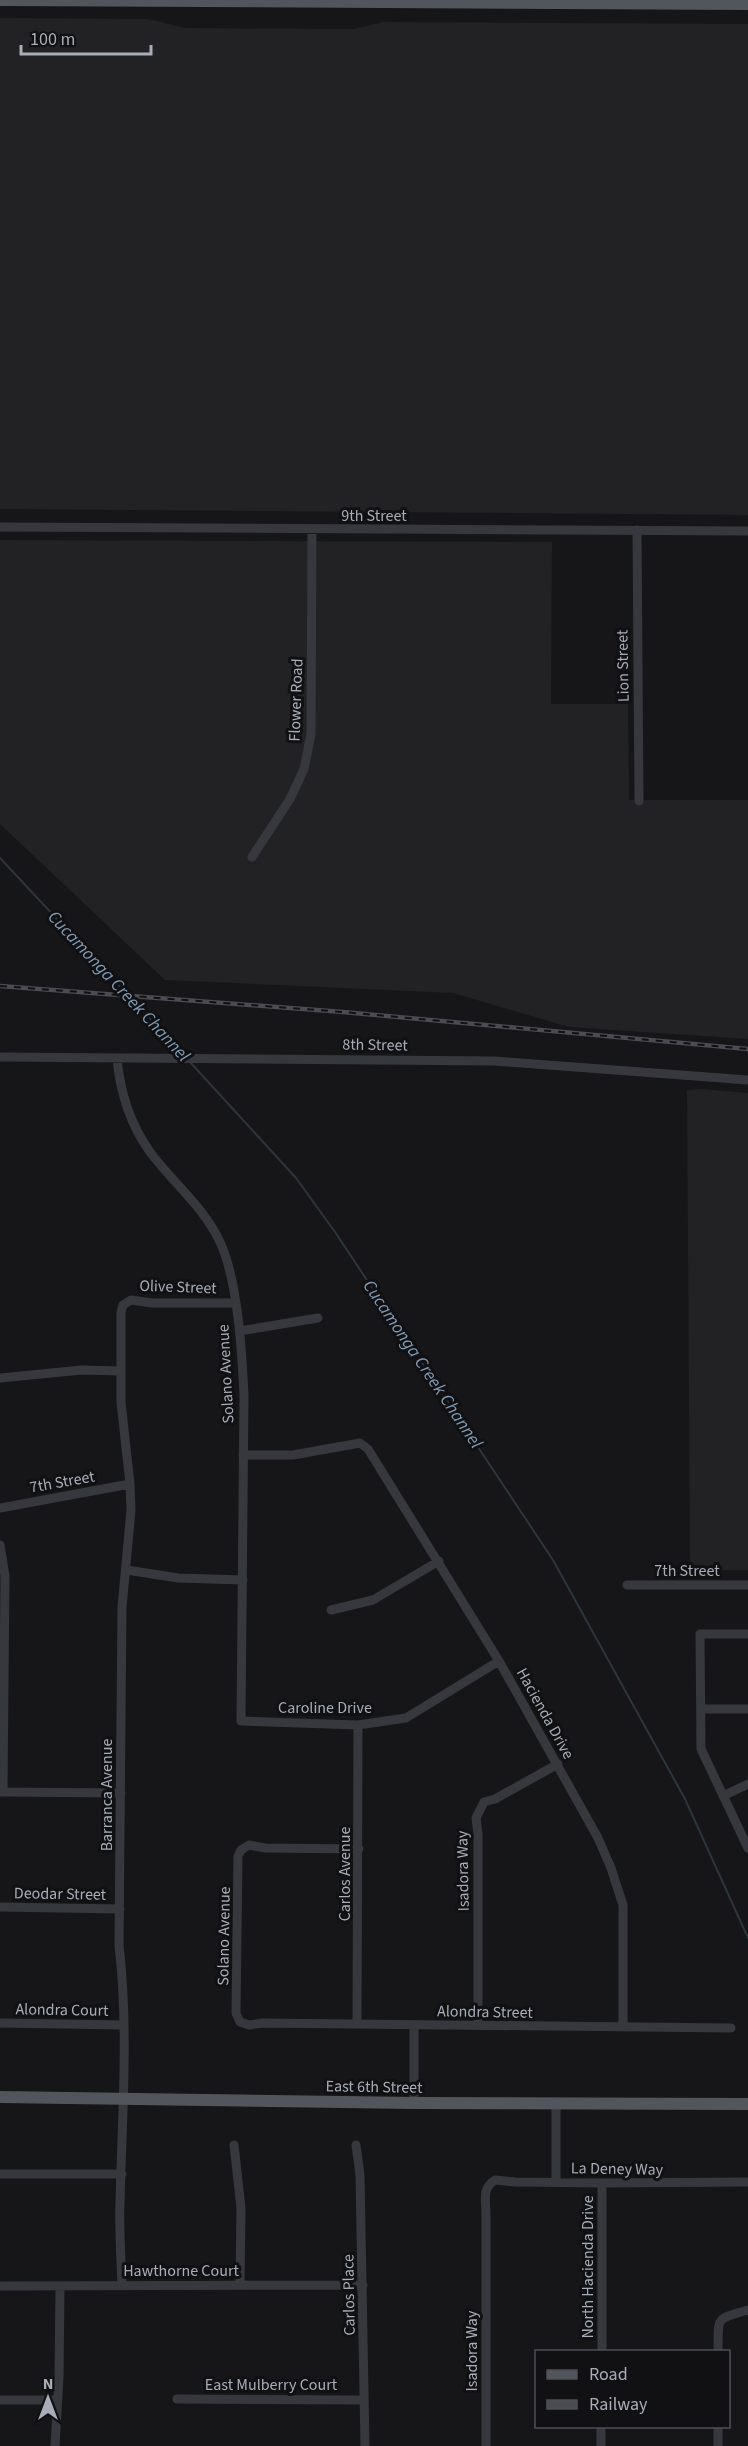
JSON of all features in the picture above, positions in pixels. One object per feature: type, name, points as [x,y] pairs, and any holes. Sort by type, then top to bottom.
[{"type":"main road","points":[[0,0],[748,4]]},
{"type":"main road","name":"East 6th Street","points":[[0,2097],[414,2103],[748,2104]]},
{"type":"street","name":"9th Street","points":[[0,527],[748,531]]},
{"type":"street","name":"Flower Road","points":[[252,857],[290,799],[304,769],[311,734],[312,529]]},
{"type":"street","name":"Lion Street","points":[[637,530],[639,801]]},
{"type":"street","name":"8th Street","points":[[0,1057],[494,1061],[748,1080]]},
{"type":"street","name":"Solano Avenue","points":[[117,1058],[123,1100],[137,1132],[150,1153],[210,1224],[221,1244],[235,1303],[240,1331],[244,1396],[241,1721]]},
{"type":"street","name":"Olive Street","points":[[123,1305],[131,1300],[152,1303],[235,1303]]},
{"type":"street","name":"Barranca Avenue","points":[[122,2285],[120,2203],[125,2099],[120,1910],[122,1607],[130,1527],[130,1484],[121,1402],[121,1312],[123,1305]]},
{"type":"street","points":[[240,1331],[318,1318]]},
{"type":"street","points":[[0,1378],[82,1370],[121,1371]]},
{"type":"street","name":"Hacienda Drive","points":[[243,1455],[292,1455],[360,1443],[368,1449],[500,1661],[598,1838],[611,1868],[622,1905],[623,2027]]},
{"type":"street","name":"7th Street","points":[[0,1508],[130,1484]]},
{"type":"street","points":[[0,1545],[5,1575],[2,1791],[121,1793]]},
{"type":"street","points":[[331,1610],[373,1600],[439,1562]]},
{"type":"street","points":[[127,1570],[178,1578],[243,1580]]},
{"type":"street","name":"7th Street","points":[[627,1585],[748,1585]]},
{"type":"street","points":[[748,1634],[700,1634],[701,1749],[723,1796],[745,1834],[748,1848]]},
{"type":"street","name":"Caroline Drive","points":[[241,1721],[358,1725],[406,1718],[500,1661]]},
{"type":"street","points":[[700,1709],[748,1709]]},
{"type":"street","name":"Carlos Avenue","points":[[357,2024],[358,1725]]},
{"type":"street","name":"Isadora Way","points":[[478,2025],[478,1834],[476,1818],[484,1802],[495,1799],[558,1764]]},
{"type":"street","points":[[723,1796],[748,1784]]},
{"type":"street","name":"Solano Avenue","points":[[240,2022],[236,2013],[238,1856],[241,1850],[249,1845],[264,1848],[359,1849]]},
{"type":"street","name":"Deodar Street","points":[[0,1907],[120,1910]]},
{"type":"street","name":"Alondra Street","points":[[240,2022],[249,2025],[263,2023],[731,2028]]},
{"type":"street","name":"Alondra Court","points":[[0,2023],[124,2025]]},
{"type":"street","points":[[414,2025],[414,2103]]},
{"type":"street","points":[[556,2104],[556,2182]]},
{"type":"street","points":[[234,2145],[241,2208],[240,2284]]},
{"type":"street","name":"Carlos Place","points":[[356,2145],[360,2175],[365,2446]]},
{"type":"street","points":[[0,2174],[122,2174]]},
{"type":"street","name":"La Deney Way","points":[[488,2185],[495,2180],[602,2183],[748,2182]]},
{"type":"street","name":"North Hacienda Drive","points":[[602,2183],[602,2350]]},
{"type":"street","name":"Isadora Way","points":[[486,2446],[486,2211],[484,2194],[488,2185]]},
{"type":"street","name":"Hawthorne Court","points":[[0,2286],[363,2285]]},
{"type":"street","points":[[55,2446],[59,2377],[60,2286]]},
{"type":"street","points":[[718,2350],[716,2332],[719,2322],[728,2314],[748,2310]]},
{"type":"street","name":"East Mulberry Court","points":[[177,2399],[364,2400]]},
{"type":"street","points":[[0,2400],[56,2400]]},
{"type":"street","points":[[601,2428],[601,2446]]},
{"type":"street","points":[[718,2428],[718,2446]]},
{"type":"shaded area","points":[[0,18],[148,19],[186,28],[353,29],[384,22],[748,24],[748,515],[0,509]]},
{"type":"shaded area","points":[[0,540],[552,542],[551,704],[628,704],[629,800],[748,800],[748,1039],[569,1027],[453,993],[165,980],[0,824]]},
{"type":"shaded area","points":[[687,1090],[748,1093],[748,1570],[690,1570]]},
{"type":"waterway","name":"Cucamonga Creek Channel","points":[[0,858],[184,1055]]},
{"type":"waterway","name":"Cucamonga Creek Channel","points":[[190,1062],[296,1178],[335,1232],[553,1560],[685,1799],[748,1938]]},
{"type":"railway","points":[[0,986],[343,1012],[748,1049]]}]
